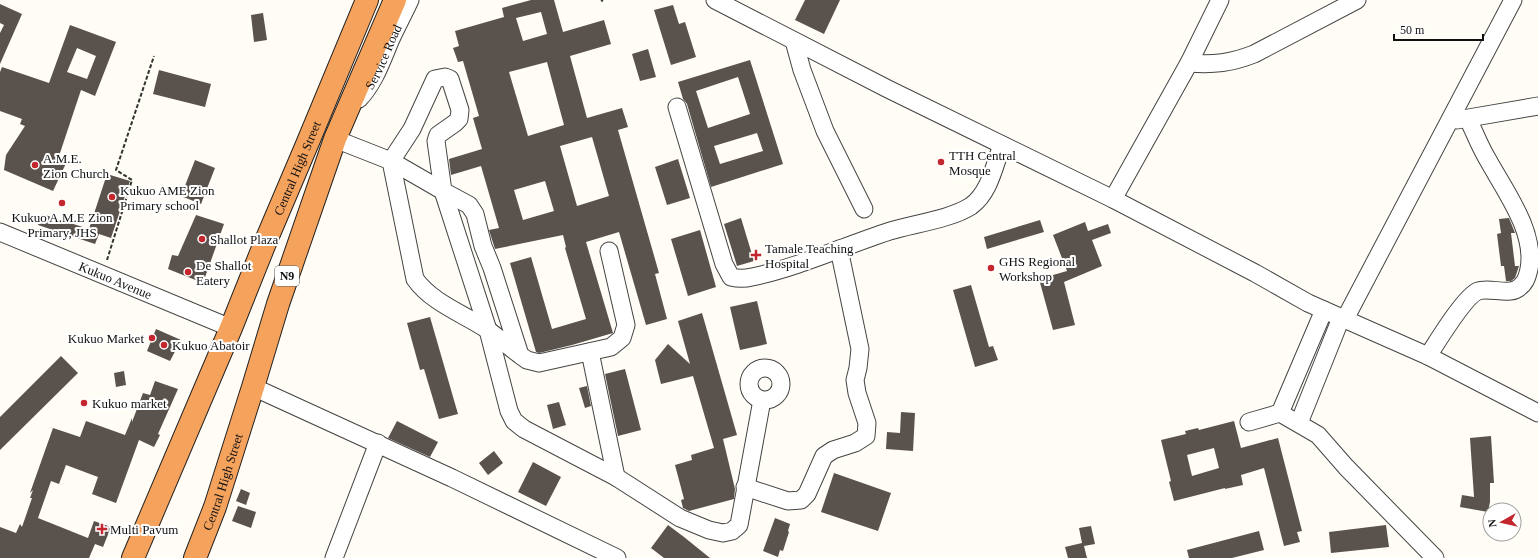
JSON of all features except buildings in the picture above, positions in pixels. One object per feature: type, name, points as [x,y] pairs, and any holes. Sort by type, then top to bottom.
[{"type":"highway","name":"Central High Street","points":[[133,558],[231,328],[367,0]]},
{"type":"highway","name":"Central High Street","points":[[195,558],[215,507],[278,304],[335,139],[395,0]]},
{"type":"street","name":"Service Road","points":[[349,107],[365,93],[378,70],[410,0]]},
{"type":"street","points":[[715,0],[888,89],[1113,198],[1308,303],[1428,356],[1538,413]]},
{"type":"street","points":[[1113,198],[1189,63],[1220,0]]},
{"type":"street","points":[[1189,63],[1220,64],[1254,54],[1357,0]]},
{"type":"street","points":[[1299,423],[1343,318],[1450,121],[1513,0]]},
{"type":"street","points":[[794,41],[805,77],[825,131],[864,209]]},
{"type":"street","points":[[609,251],[626,325],[622,338],[611,347],[538,363],[527,360],[488,330],[430,295],[421,287],[415,279],[391,161],[412,129],[436,79],[445,77],[450,79],[460,110],[459,118],[455,123],[438,135],[436,141],[443,191],[488,330],[509,411],[514,422],[524,429],[616,477],[680,518],[709,530],[723,533],[732,531],[739,525],[762,400]]},
{"type":"street","points":[[1450,121],[1538,106]]},
{"type":"street","points":[[677,108],[724,264],[731,277],[741,279],[754,277],[791,266],[890,231],[951,215],[969,207],[980,198],[989,182],[1002,145]]},
{"type":"street","points":[[1428,356],[1465,300],[1477,291],[1516,290],[1527,280],[1530,267],[1530,252],[1523,224],[1487,159],[1468,119]]},
{"type":"street","points":[[412,129],[436,141]]},
{"type":"street","points":[[335,139],[391,161],[469,205],[475,214],[520,355]]},
{"type":"street","name":"Kukuo Avenue","points":[[0,232],[231,328]]},
{"type":"street","points":[[745,487],[788,501],[801,500],[807,494],[824,456],[833,450],[855,443],[866,436],[867,423],[857,393],[855,380],[860,349],[839,249]]},
{"type":"street","points":[[1280,413],[1324,310]]},
{"type":"street","points":[[590,352],[616,477]]},
{"type":"street","points":[[253,387],[378,443],[617,558]]},
{"type":"street","points":[[1249,422],[1280,413],[1318,435],[1346,467],[1435,558]]},
{"type":"street","points":[[334,558],[378,443]]},
{"type":"path","points":[[102,275],[132,180],[116,170],[154,56]]},
{"type":"place","name":"TTH Central Mosque","points":[[941,162]]},
{"type":"place","name":"A.M.E. Zion Church","points":[[35,165]]},
{"type":"place","name":"Kukuo AME Zion Primary school","points":[[112,197]]},
{"type":"place","name":"Kukuo A.M.E Zion Primary, JHS","points":[[62,203]]},
{"type":"place","name":"Shallot Plaza","points":[[202,239]]},
{"type":"place","name":"Tamale Teaching Hospital","points":[[756,255]]},
{"type":"place","name":"GHS Regional Workshop","points":[[991,268]]},
{"type":"place","name":"De Shallot Eatery","points":[[188,272]]},
{"type":"place","name":"Kukuo Market","points":[[152,338]]},
{"type":"place","name":"Kukuo Abatoir","points":[[164,345]]},
{"type":"place","name":"Kukuo market","points":[[84,403]]},
{"type":"place","name":"Multi Pavum","points":[[102,529]]}]
